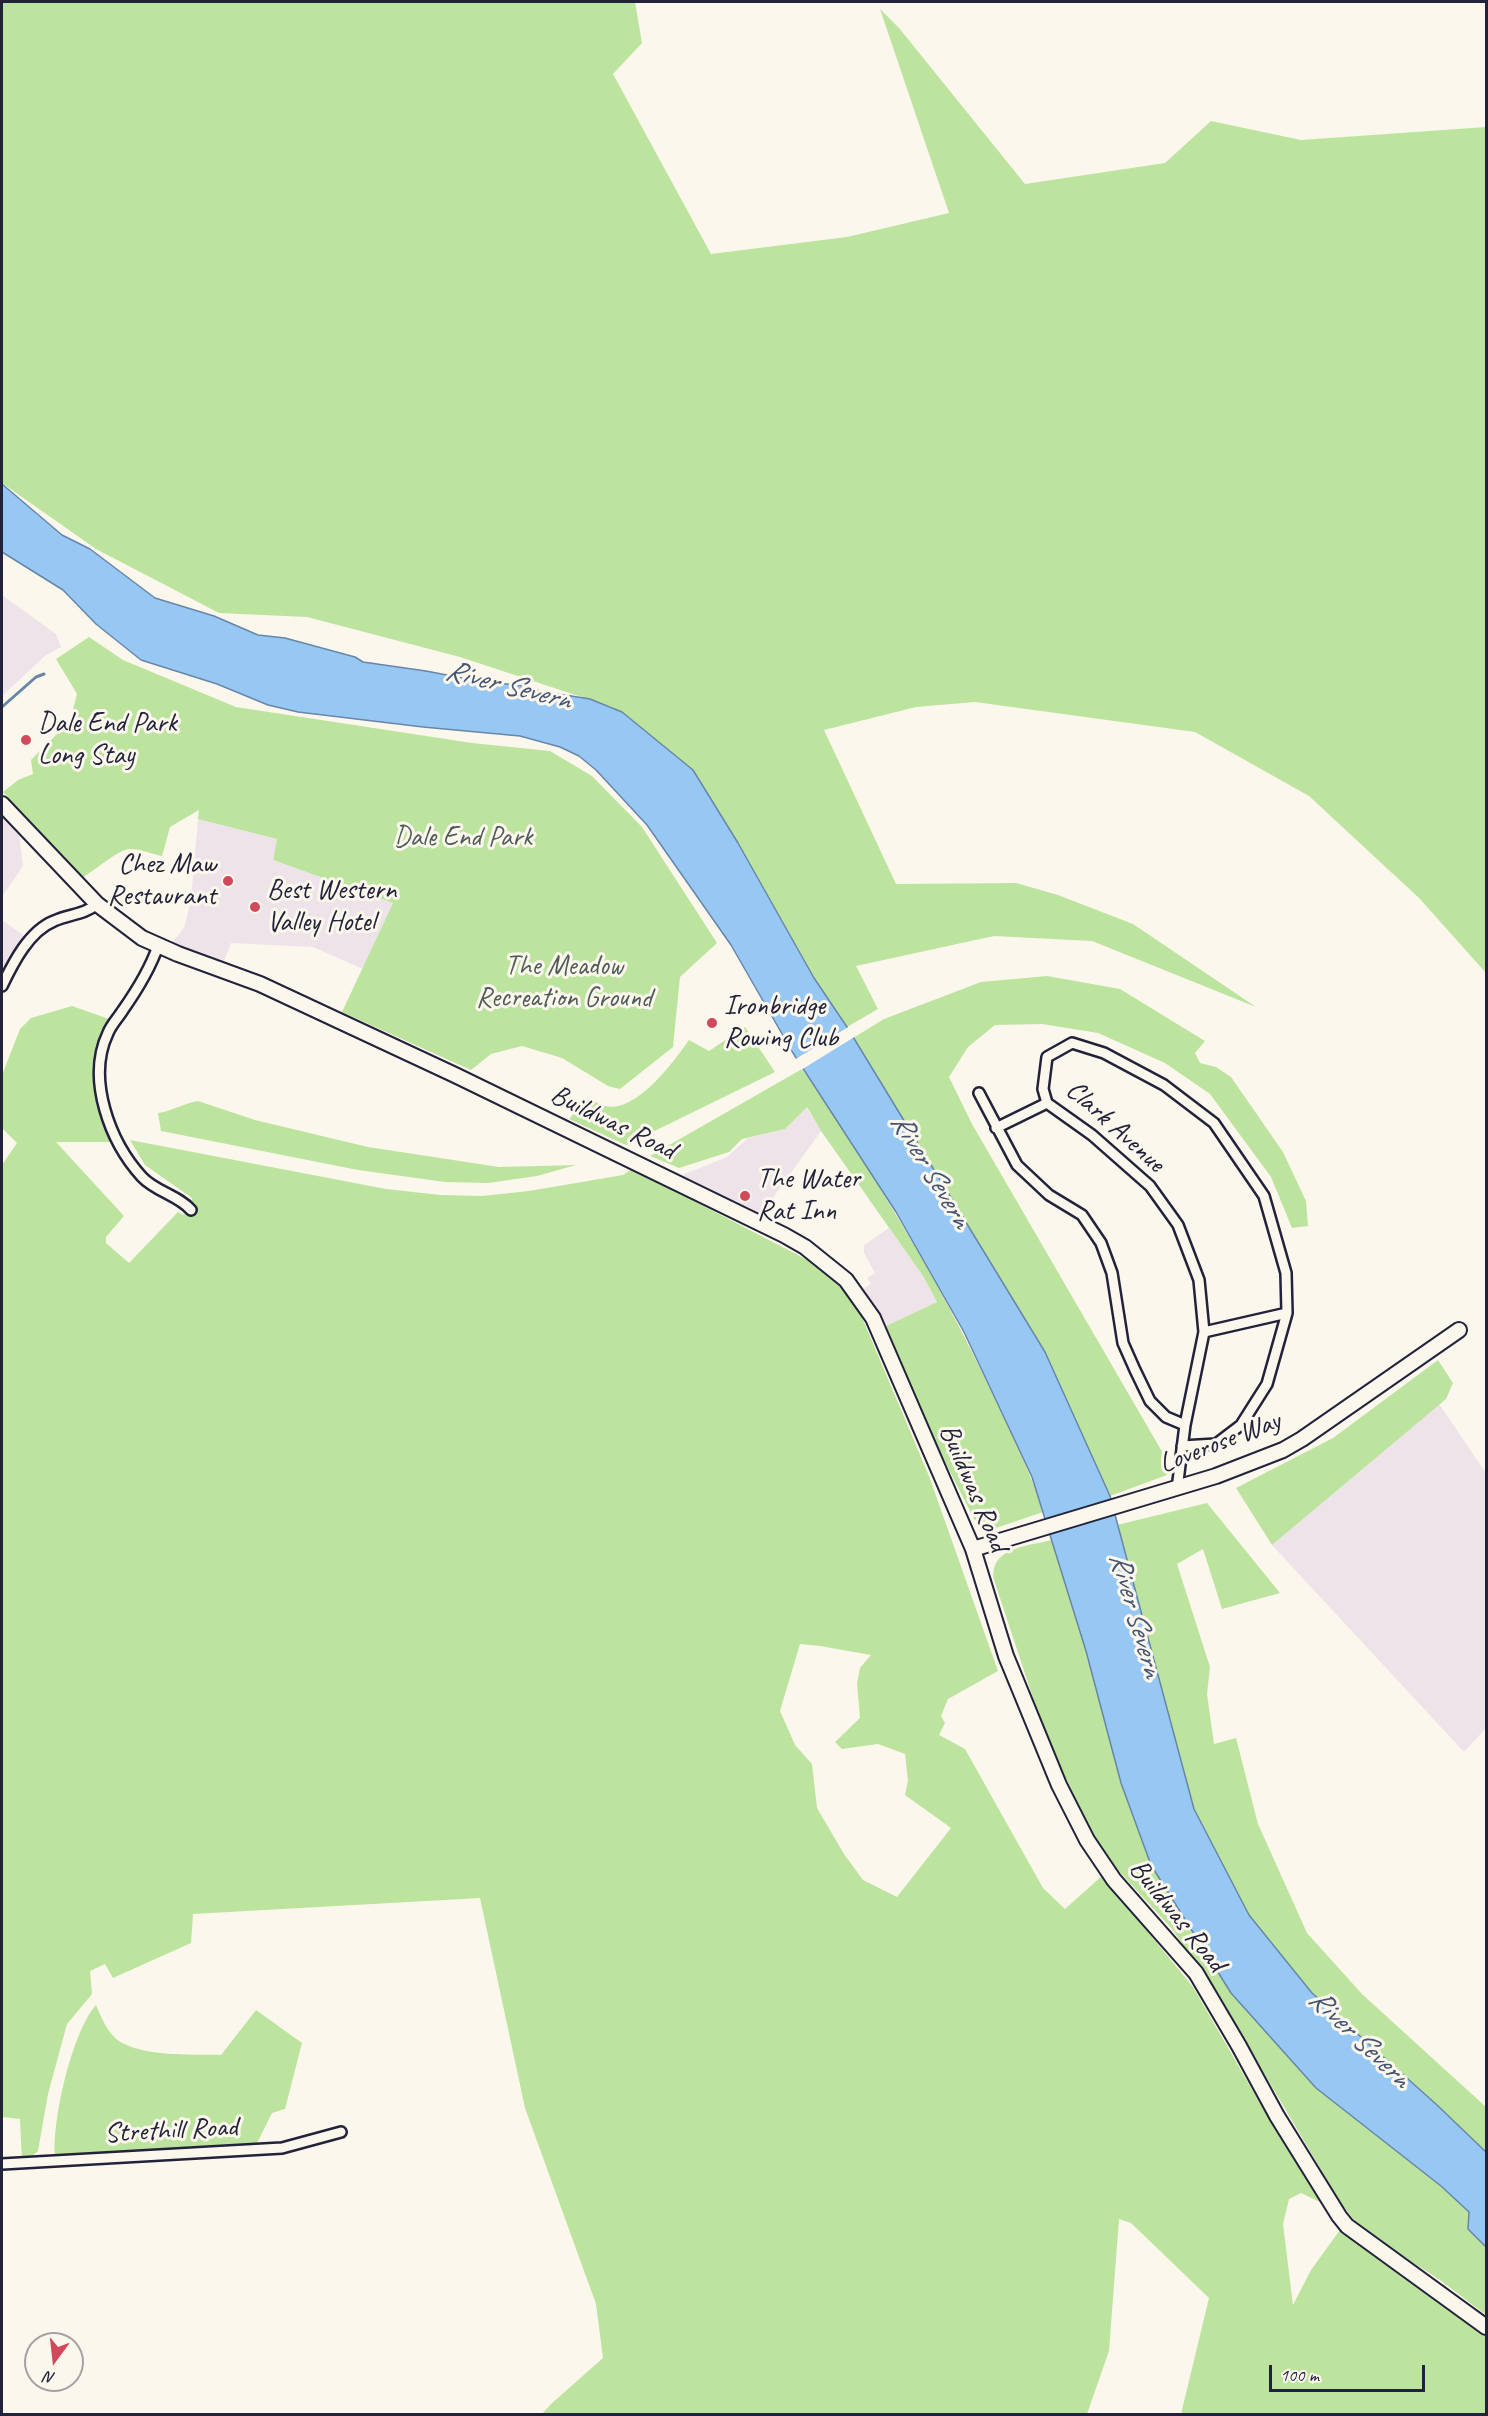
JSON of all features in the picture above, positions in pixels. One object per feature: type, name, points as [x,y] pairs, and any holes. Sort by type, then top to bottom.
[{"type":"street","name":"Buildwas Road","points":[[2,804],[97,904],[124,926],[158,946],[260,984],[588,1139],[805,1247],[846,1280],[873,1318],[973,1549],[1006,1656],[1059,1785],[1087,1840],[1114,1880],[1196,1973],[1239,2046],[1276,2116],[1334,2210],[1347,2226],[1486,2328]]},
{"type":"street","points":[[2,986],[23,950],[47,924],[84,912],[97,904]]},
{"type":"street","points":[[158,946],[149,968],[108,1032],[100,1061],[100,1081],[113,1131],[132,1164],[148,1182],[186,1199],[191,1210]]},
{"type":"street","name":"Clark Avenue","points":[[1177,1489],[1182,1446],[1185,1425],[1204,1332],[1198,1280],[1178,1225],[1150,1186],[1092,1135],[1047,1103],[1043,1089],[1047,1057],[1072,1043],[1104,1053],[1164,1085],[1214,1123],[1264,1196],[1286,1273],[1287,1313],[1267,1384],[1241,1425],[1216,1444],[1182,1446]]},
{"type":"street","points":[[979,1093],[1017,1165],[1050,1195],[1082,1215],[1101,1243],[1112,1273],[1123,1343],[1135,1370],[1150,1401],[1166,1417],[1185,1425]]},
{"type":"street","points":[[996,1128],[1047,1103]]},
{"type":"street","points":[[1204,1332],[1287,1313]]},
{"type":"street","name":"Loverose Way","points":[[973,1549],[1177,1489],[1282,1450],[1302,1439],[1459,1329]]},
{"type":"street","name":"Strethill Road","points":[[2,2164],[282,2148],[341,2132]]},
{"type":"shaded area","points":[[2,595],[56,634],[61,647],[46,655],[2,696]]},
{"type":"shaded area","points":[[2,814],[19,833],[23,866],[2,897]]},
{"type":"shaded area","points":[[198,819],[277,839],[273,860],[393,903],[363,969],[313,947],[231,943],[223,963],[172,943],[184,928],[191,900]]},
{"type":"shaded area","points":[[2,920],[27,938],[2,974]]},
{"type":"shaded area","points":[[806,1107],[821,1131],[760,1216],[682,1175],[727,1157],[748,1138],[785,1129]]},
{"type":"shaded area","points":[[889,1228],[923,1276],[937,1302],[886,1326],[863,1289],[871,1284],[867,1278],[875,1273],[864,1253],[864,1245]]},
{"type":"shaded area","points":[[1439,1404],[1486,1473],[1486,1728],[1464,1752],[1272,1545]]},
{"type":"green space","points":[[2,2],[635,2],[642,43],[613,74],[711,254],[847,237],[949,213],[880,9],[899,28],[1025,184],[1165,163],[1211,121],[1301,140],[1486,127],[1486,973],[1419,898],[1309,796],[1195,732],[975,702],[916,707],[824,730],[896,884],[1016,883],[1058,895],[1133,924],[1256,1007],[1092,941],[994,936],[856,966],[878,1009],[847,1027],[814,978],[738,843],[612,707],[460,657],[307,617],[219,613],[96,549],[2,483]]},
{"type":"green space","name":"Dale End Park","points":[[89,637],[123,660],[236,707],[472,743],[550,751],[592,776],[642,827],[717,943],[680,977],[673,1047],[620,1089],[608,1086],[562,1058],[522,1046],[491,1054],[471,1070],[342,1012],[393,903],[273,860],[277,839],[198,819],[199,810],[170,827],[162,856],[138,850],[125,850],[82,878],[3,792],[18,780],[33,774],[31,760],[70,721],[77,694],[56,659]]},
{"type":"green space","points":[[1047,976],[1120,989],[1205,1041],[1195,1053],[1200,1063],[1216,1067],[1231,1077],[1283,1152],[1306,1201],[1308,1226],[1292,1228],[1271,1177],[1210,1094],[1165,1063],[1098,1033],[1042,1024],[995,1025],[968,1047],[949,1077],[972,1124],[1164,1455],[1167,1475],[1110,1496],[1045,1352],[853,1038],[884,1019],[981,982]]},
{"type":"green space","points":[[72,1006],[109,1019],[100,1041],[96,1079],[99,1106],[113,1142],[56,1142],[124,1216],[106,1237],[106,1243],[129,1263],[178,1212],[183,1215],[191,1211],[192,1198],[145,1165],[130,1140],[386,1189],[440,1195],[482,1196],[529,1191],[623,1175],[632,1169],[821,1267],[836,1280],[858,1308],[929,1476],[998,1671],[948,1699],[941,1716],[945,1723],[939,1735],[965,1749],[1043,1888],[1065,1909],[1102,1876],[1193,1987],[1276,2131],[1322,2203],[1301,2193],[1289,2199],[1283,2224],[1293,2305],[1311,2270],[1340,2230],[1486,2337],[1486,2414],[1181,2414],[1209,2298],[1131,2223],[1119,2219],[1109,2351],[1087,2414],[542,2414],[603,2358],[596,2304],[525,2108],[480,1898],[193,1914],[191,1943],[113,1978],[105,1964],[90,1971],[92,1994],[67,2024],[48,2094],[38,2151],[22,2161],[20,2119],[2,2117],[2,1165],[17,1143],[2,1128],[2,1075],[20,1029],[31,1018]],"holes":[[[800,1644],[871,1655],[860,1668],[857,1683],[860,1718],[835,1742],[842,1749],[878,1744],[905,1754],[908,1781],[905,1795],[951,1828],[897,1897],[863,1880],[844,1854],[817,1808],[812,1764],[795,1745],[780,1711]]]},
{"type":"green space","points":[[745,1027],[775,1072],[626,1145],[569,1119],[588,1098],[603,1105],[617,1106],[629,1102],[653,1084],[689,1040],[709,1051]]},
{"type":"green space","points":[[802,1069],[879,1186],[949,1308],[1012,1436],[1043,1512],[996,1528],[984,1528],[974,1519],[930,1432],[886,1326],[937,1302],[923,1276],[821,1131],[807,1107],[785,1129],[742,1139],[729,1152],[679,1168],[650,1156]]},
{"type":"green space","points":[[198,1101],[255,1120],[368,1147],[499,1167],[576,1165],[537,1176],[488,1183],[445,1182],[358,1170],[161,1131],[158,1113]]},
{"type":"green space","points":[[1438,1360],[1453,1383],[1446,1399],[1272,1545],[1236,1488],[1333,1438]]},
{"type":"green space","points":[[1207,1503],[1280,1593],[1222,1609],[1203,1549],[1177,1564],[1210,1667],[1207,1694],[1214,1744],[1236,1738],[1258,1824],[1307,1933],[1362,1994],[1486,2107],[1486,2152],[1312,1993],[1249,1915],[1194,1809],[1117,1525]]},
{"type":"green space","points":[[1052,1540],[1086,1651],[1231,1993],[1316,2087],[1441,2186],[1469,2212],[1468,2229],[1486,2247],[1486,2315],[1440,2280],[1359,2226],[1340,2202],[1225,2007],[1172,1929],[1117,1869],[1092,1835],[1043,1728],[994,1580],[997,1561],[1004,1555],[1021,1547]]},
{"type":"green space","points":[[96,2005],[108,2030],[119,2041],[141,2050],[182,2054],[221,2055],[256,2010],[302,2043],[285,2109],[272,2113],[257,2143],[55,2156],[57,2121],[65,2077],[79,2035]]},
{"type":"water","name":"River Severn","points":[[2,484],[62,535],[90,549],[155,598],[214,616],[258,635],[285,638],[355,657],[363,662],[524,686],[540,691],[590,699],[622,712],[693,770],[738,843],[814,978],[847,1027],[1045,1352],[1110,1496],[1194,1809],[1249,1915],[1312,1993],[1486,2152],[1486,2247],[1468,2229],[1469,2212],[1441,2186],[1316,2088],[1231,1993],[1151,1865],[1121,1783],[1086,1651],[1032,1477],[964,1332],[896,1212],[793,1053],[731,945],[647,825],[596,770],[579,756],[560,747],[520,736],[298,712],[268,705],[217,684],[141,660],[96,624],[63,590],[2,552]]},
{"type":"pier","points":[[850,1026],[856,1036],[801,1070],[794,1060]]},
{"type":"waterway","points":[[2,707],[36,677],[44,674]]},
{"type":"place","name":"Dale End Park Long Stay","points":[[26,740]]},
{"type":"place","name":"Chez Maw Restaurant","points":[[228,881]]},
{"type":"place","name":"Best Western Valley Hotel","points":[[255,907]]},
{"type":"place","name":"Ironbridge Rowing Club","points":[[712,1023]]},
{"type":"place","name":"The Water Rat Inn","points":[[745,1196]]},
{"type":"park label","name":"The Meadow Recreation Ground","points":[[564,983]]}]
